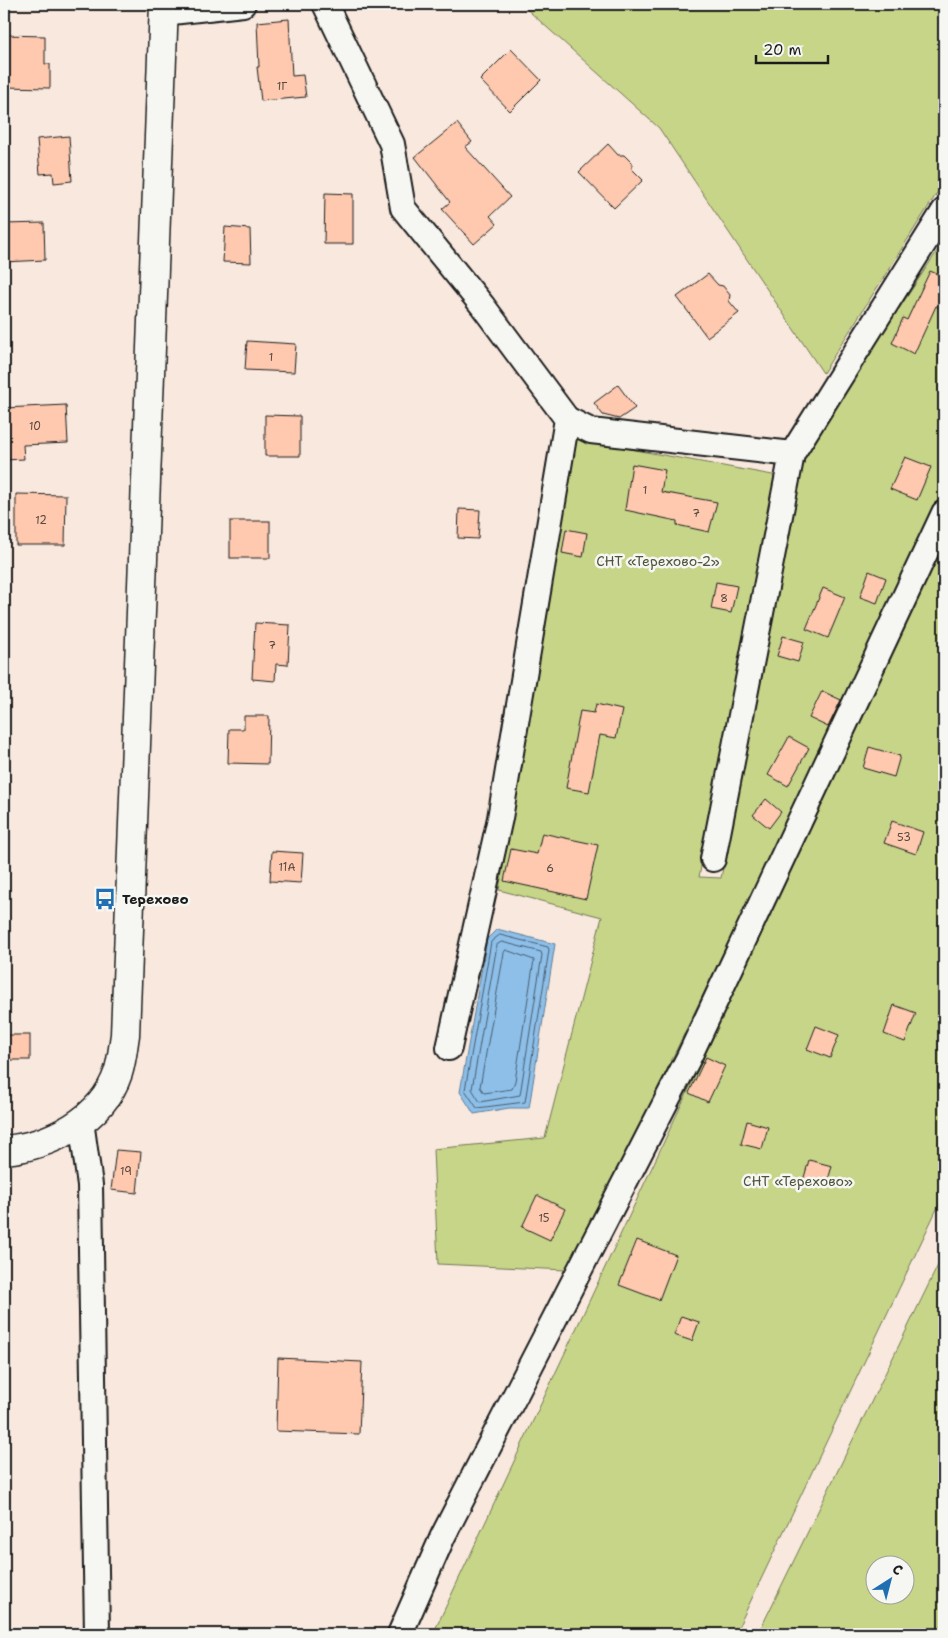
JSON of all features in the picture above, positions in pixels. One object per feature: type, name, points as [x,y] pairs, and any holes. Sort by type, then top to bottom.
[{"type":"main road","points":[[4,1150],[24,1148],[51,1139],[81,1121],[99,1106],[118,1073],[125,1035],[163,8]]},
{"type":"street","points":[[163,8],[243,4]]},
{"type":"street","points":[[325,4],[392,144],[403,208],[482,305],[568,419],[591,431],[792,454]]},
{"type":"street","points":[[713,859],[792,454],[944,211]]},
{"type":"street","points":[[449,1048],[500,818],[568,419]]},
{"type":"street","points":[[400,1634],[442,1536],[689,1057],[944,513]]},
{"type":"street","points":[[81,1121],[90,1184],[97,1634]]},
{"type":"green space","points":[[521,4],[944,4],[944,182],[823,373],[659,128]]},
{"type":"green space","name":"СНТ «Терехово-2»","points":[[944,241],[944,493],[636,1134],[566,1270],[438,1264],[433,1149],[545,1138],[602,917],[499,890],[575,439],[778,476],[699,877],[721,878],[789,513],[810,442]]},
{"type":"green space","name":"СНТ «Терехово»","points":[[944,545],[944,1194],[735,1634],[433,1634]]},
{"type":"green space","points":[[944,1253],[944,1634],[758,1634]]},
{"type":"water","points":[[497,929],[555,944],[529,1108],[509,1108],[474,1114],[460,1092],[487,939]]},
{"type":"building","points":[[289,19],[292,76],[303,75],[306,97],[261,101],[257,67],[259,67],[257,22]]},
{"type":"building","points":[[4,35],[45,36],[45,64],[50,64],[50,88],[4,87]]},
{"type":"building","points":[[511,49],[541,80],[510,111],[480,80]]},
{"type":"building","points":[[457,123],[472,142],[465,147],[510,197],[490,216],[497,224],[474,244],[442,209],[450,202],[415,157]]},
{"type":"building","points":[[69,136],[72,181],[54,183],[53,173],[40,174],[37,139]]},
{"type":"building","points":[[608,144],[618,155],[624,155],[632,163],[632,169],[643,180],[614,208],[579,172]]},
{"type":"building","points":[[325,193],[353,194],[353,244],[324,244]]},
{"type":"building","points":[[44,223],[45,260],[4,262],[4,224]]},
{"type":"building","points":[[225,227],[250,229],[251,263],[223,262]]},
{"type":"building","points":[[930,271],[944,277],[944,310],[936,306],[914,354],[892,343],[903,318],[907,320]]},
{"type":"building","points":[[708,274],[718,285],[723,286],[730,295],[729,301],[739,313],[707,337],[677,297]]},
{"type":"building","points":[[247,341],[296,344],[294,372],[245,370]]},
{"type":"building","points":[[618,385],[635,408],[619,419],[603,415],[594,403]]},
{"type":"building","points":[[66,405],[68,443],[23,445],[24,459],[4,460],[4,408]]},
{"type":"building","points":[[265,415],[300,416],[300,456],[265,456]]},
{"type":"building","points":[[905,457],[931,467],[917,500],[890,489]]},
{"type":"building","points":[[632,464],[665,470],[661,492],[717,502],[709,532],[677,525],[677,521],[625,510]]},
{"type":"building","points":[[16,494],[66,495],[65,545],[16,545]]},
{"type":"building","points":[[459,509],[480,510],[478,539],[458,538]]},
{"type":"building","points":[[230,521],[270,521],[270,558],[230,558]]},
{"type":"building","points":[[566,529],[587,533],[583,557],[562,553]]},
{"type":"building","points":[[869,571],[886,578],[877,603],[860,597]]},
{"type":"building","points":[[716,582],[737,586],[731,613],[711,609]]},
{"type":"building","points":[[823,588],[845,597],[828,638],[806,629]]},
{"type":"building","points":[[255,623],[290,625],[288,665],[276,664],[275,681],[252,679]]},
{"type":"building","points":[[783,636],[804,642],[798,662],[777,656]]},
{"type":"building","points":[[822,691],[841,700],[828,727],[809,718]]},
{"type":"building","points":[[596,704],[622,710],[616,738],[600,735],[589,792],[566,788],[580,711],[594,713]]},
{"type":"building","points":[[244,716],[269,716],[268,764],[228,763],[229,729],[244,729]]},
{"type":"building","points":[[789,737],[809,748],[788,786],[768,775]]},
{"type":"building","points":[[869,747],[900,756],[894,777],[863,768]]},
{"type":"building","points":[[766,799],[781,812],[769,828],[753,815]]},
{"type":"building","points":[[892,821],[923,832],[916,854],[884,843]]},
{"type":"building","points":[[542,833],[598,845],[586,899],[504,881],[511,849],[537,854]]},
{"type":"building","points":[[272,851],[303,853],[301,883],[270,881]]},
{"type":"building","points":[[894,1005],[916,1013],[905,1042],[884,1034]]},
{"type":"building","points":[[816,1026],[839,1035],[830,1058],[807,1049]]},
{"type":"building","points":[[4,1035],[30,1035],[30,1060],[4,1060]]},
{"type":"building","points":[[706,1057],[725,1066],[708,1102],[689,1093]]},
{"type":"building","points":[[747,1121],[768,1127],[762,1149],[741,1144]]},
{"type":"building","points":[[116,1150],[141,1152],[137,1193],[111,1190]]},
{"type":"building","points":[[809,1160],[832,1166],[826,1187],[803,1181]]},
{"type":"building","points":[[537,1195],[565,1209],[550,1240],[522,1227]]},
{"type":"building","points":[[637,1240],[676,1255],[659,1300],[619,1285]]},
{"type":"building","points":[[681,1316],[699,1322],[692,1341],[674,1335]]},
{"type":"building","points":[[278,1358],[362,1362],[359,1434],[276,1431]]},
{"type":"place","name":"Терехово","points":[[105,899]]}]
